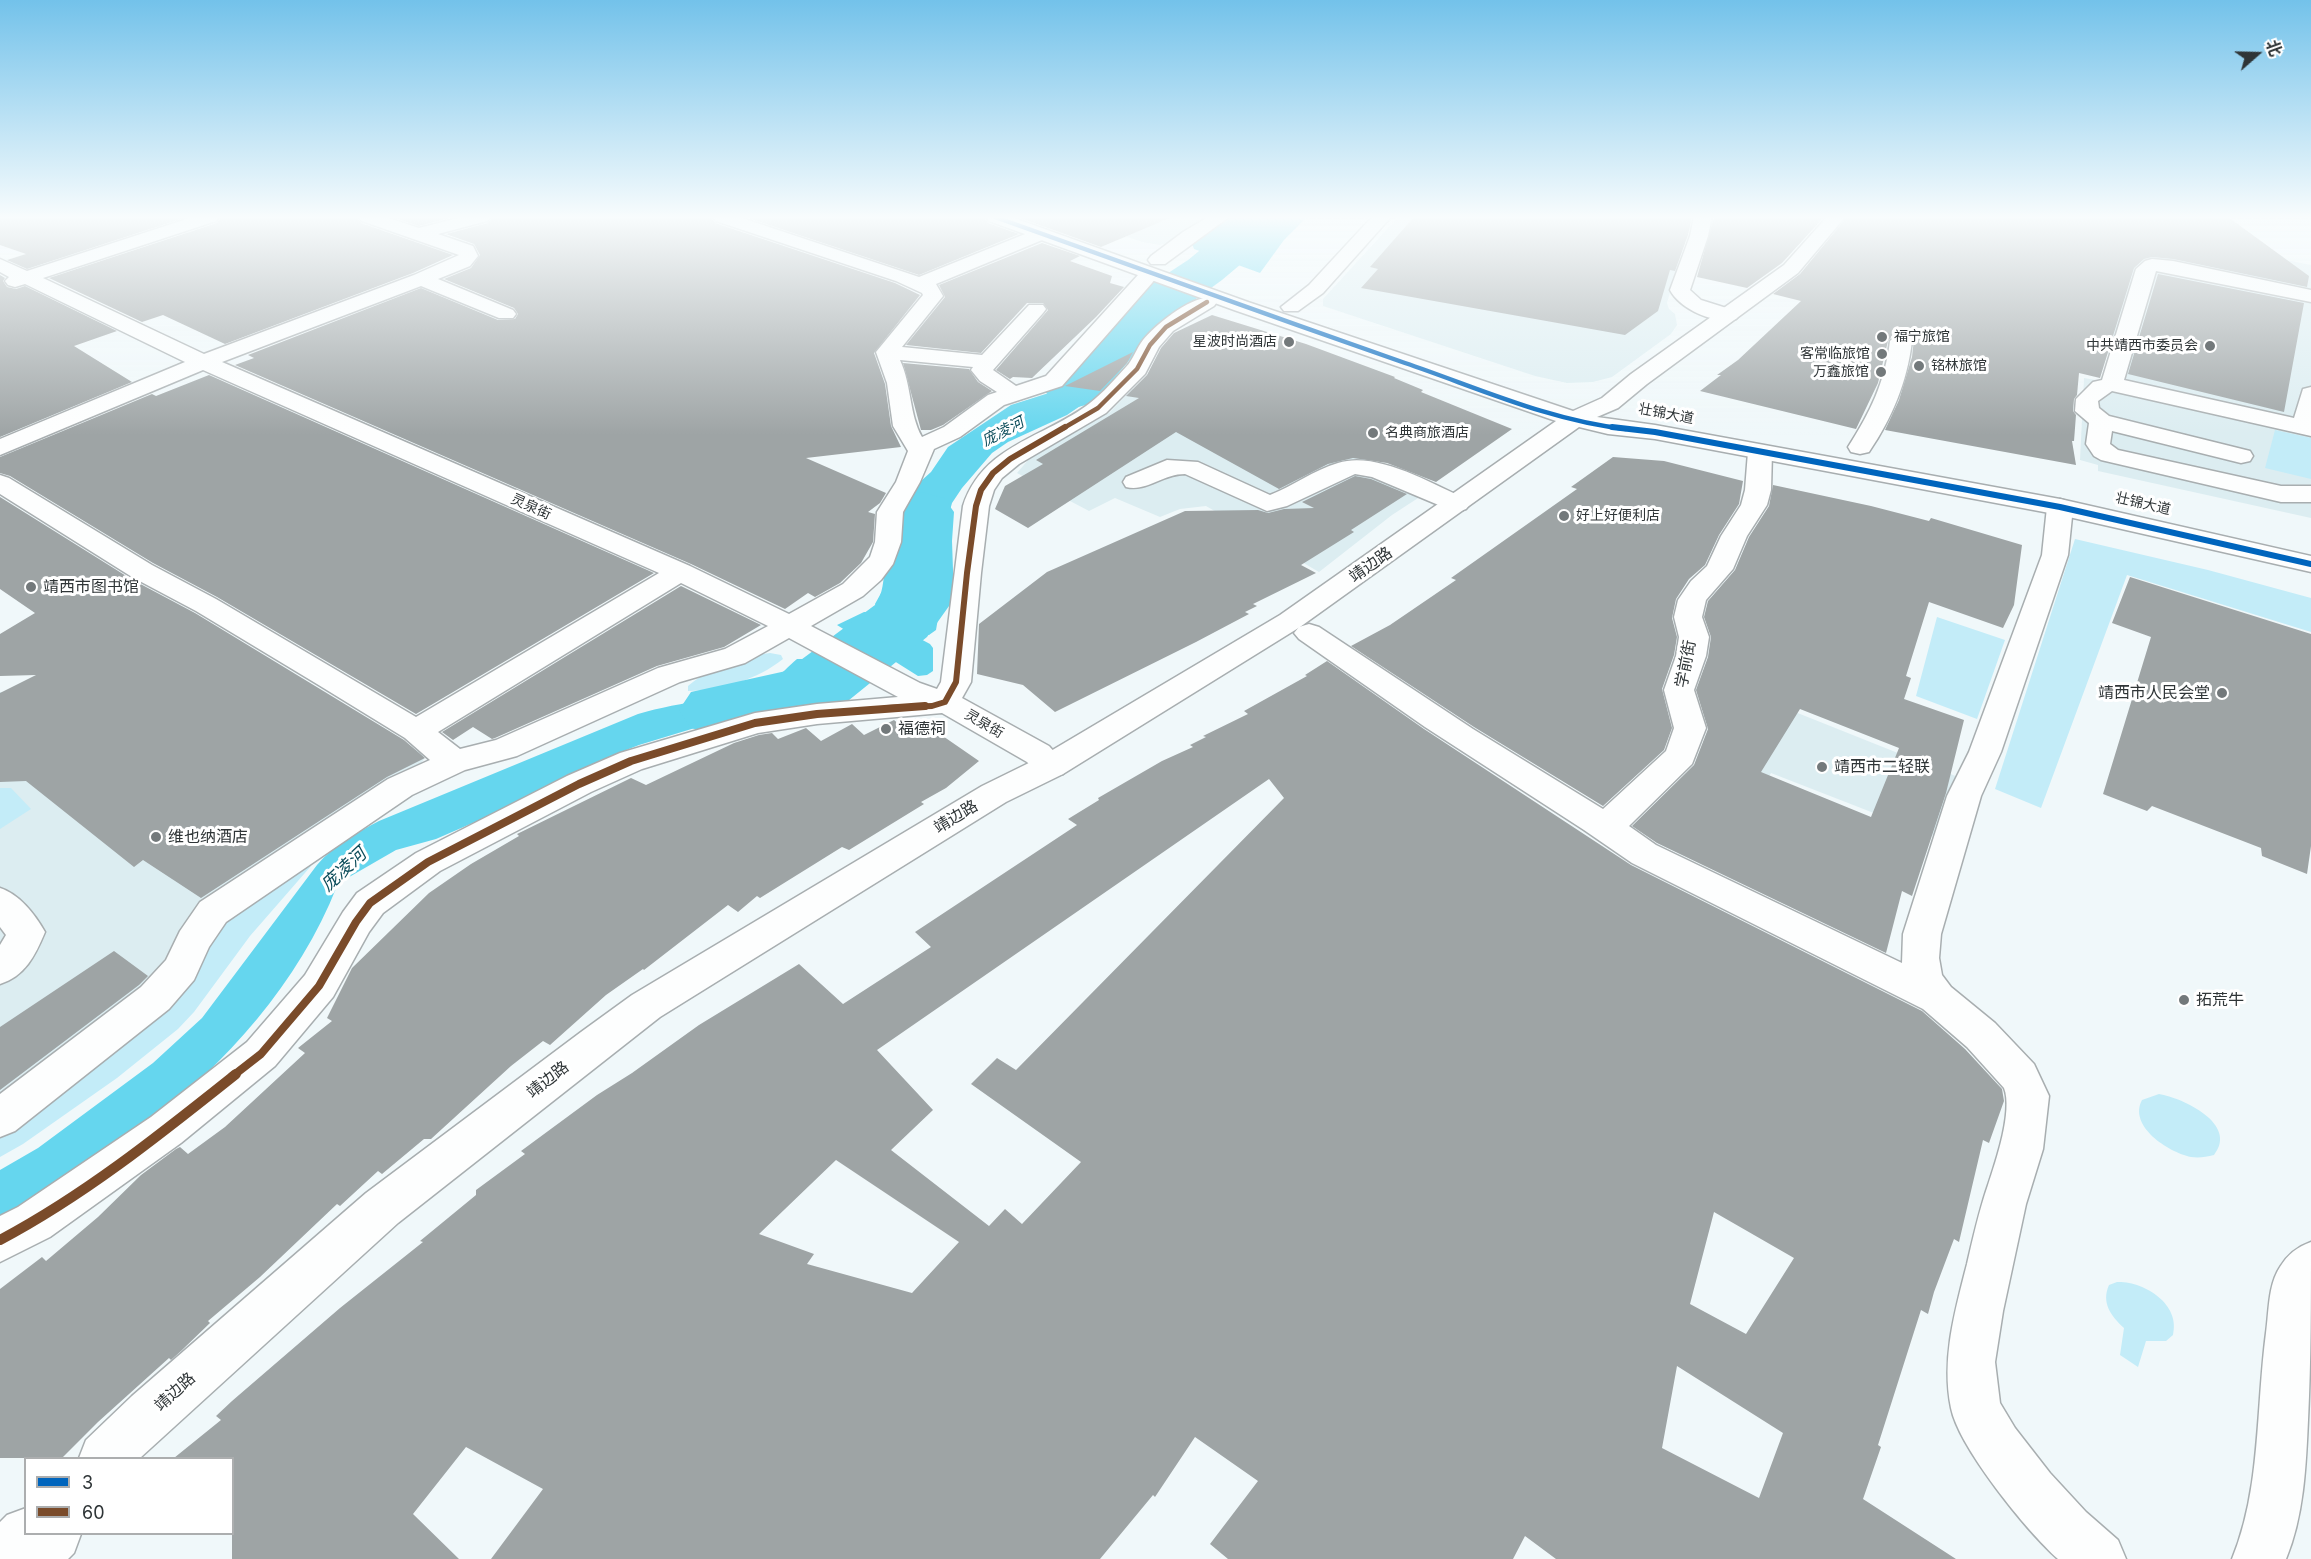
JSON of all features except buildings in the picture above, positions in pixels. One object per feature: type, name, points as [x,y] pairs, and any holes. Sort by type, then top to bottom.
[{"type":"street","name":"灵泉街","points":[[50,290],[203,363],[680,572],[798,630],[909,690],[945,702],[1038,754],[1051,766]]},
{"type":"street","points":[[0,448],[203,363],[393,290]]},
{"type":"street","points":[[447,290],[506,314]]},
{"type":"street","points":[[887,352],[933,296],[930,290]]},
{"type":"street","points":[[0,1118],[155,998],[181,969],[193,941],[213,912],[256,881],[400,787],[454,762],[506,748],[669,675],[735,656],[798,630],[826,606],[853,590],[871,574],[883,558],[888,542],[890,512],[908,482],[920,451],[926,444],[951,432],[996,400],[1043,386],[1060,375],[1131,290]]},
{"type":"street","name":"壮锦大道","points":[[1204,290],[1545,411],[1574,419]]},
{"type":"street","points":[[1286,305],[1300,290]]},
{"type":"street","points":[[1286,305],[1315,290]]},
{"type":"street","points":[[1680,290],[1683,297],[1690,303],[1729,315]]},
{"type":"street","name":"靖边路","points":[[1619,413],[1639,379],[1763,290]]},
{"type":"street","name":"靖边路","points":[[132,1457],[168,1422],[396,1221],[625,1039],[728,972],[1001,812],[1056,784],[1309,633],[1563,449],[1619,413],[1710,344],[1787,290]]},
{"type":"street","points":[[2112,384],[2140,290]]},
{"type":"street","points":[[2280,290],[2311,296]]},
{"type":"street","points":[[0,1240],[34,1222],[166,1130],[261,1054],[319,986],[356,922],[370,903],[428,862],[606,772],[632,761],[731,730],[794,716],[894,706],[932,706],[945,702],[956,682],[967,573],[976,506],[981,490],[993,473],[1010,459],[1098,408],[1137,369],[1150,345],[1166,327],[1216,294]]},
{"type":"street","name":"壮锦大道","points":[[1216,294],[1286,305],[1456,363],[1574,397],[1619,413],[1654,432],[2060,507],[2311,564]]},
{"type":"street","points":[[1011,395],[1008,389],[982,373],[987,362],[1036,309]]},
{"type":"street","points":[[1860,447],[1892,395],[1899,364],[1901,341]]},
{"type":"street","points":[[887,352],[987,362]]},
{"type":"street","points":[[887,352],[898,381],[902,419],[908,435],[920,451]]},
{"type":"street","points":[[2241,456],[2101,421],[2087,411],[2087,399],[2101,387],[2112,384],[2307,428],[2311,393]]},
{"type":"street","name":"壮锦大道","points":[[1619,413],[1860,447],[2080,490],[2270,532]]},
{"type":"street","name":"靖边路","points":[[105,1457],[150,1414],[382,1208],[646,1006],[994,794],[1051,766],[1290,621],[1574,419],[1619,413]]},
{"type":"street","points":[[2238,485],[2241,456],[2256,417]]},
{"type":"street","points":[[2101,421],[2098,444],[2110,455],[2281,494],[2311,495]]},
{"type":"street","name":"学前街","points":[[1607,826],[1681,756],[1690,728],[1679,690],[1691,656],[1694,637],[1688,617],[1692,600],[1719,569],[1734,536],[1754,505],[1758,490],[1760,452]]},
{"type":"street","points":[[1135,482],[1167,467],[1189,466],[1268,503],[1278,501],[1344,469],[1355,467],[1377,470],[1457,504]]},
{"type":"street","points":[[0,483],[104,548],[206,604],[416,731],[454,762]]},
{"type":"street","points":[[2060,507],[2055,555],[1985,752],[1964,796],[1922,934],[1920,958],[1924,979],[1937,998],[2002,1057],[2020,1077],[2028,1096],[2022,1149],[2004,1204],[1979,1311],[1971,1362],[1976,1409],[1997,1446],[2032,1491],[2067,1531],[2100,1559]]},
{"type":"street","points":[[416,731],[680,572]]},
{"type":"street","points":[[1309,633],[1416,708],[1538,786],[1607,826],[1644,854],[1937,998]]},
{"type":"street","points":[[0,902],[26,932],[18,951],[0,969]]},
{"type":"street","points":[[2259,1559],[2266,1543],[2280,1466],[2286,1368],[2296,1283],[2311,1264]]},
{"type":"street","points":[[0,1559],[24,1535]]},
{"type":"street","points":[[29,1559],[53,1535]]},
{"type":"shaded area","points":[[1331,290],[1671,290],[1667,303],[1669,309],[1675,314],[1677,325],[1671,334],[1612,377],[1593,382],[1567,383],[1535,376],[1323,306],[1323,299]]},
{"type":"shaded area","name":"中共靖西市委员会","points":[[2116,290],[2311,290],[2311,518],[2098,471],[2098,465],[2080,460],[2084,378],[2107,382],[2111,314]]},
{"type":"shaded area","points":[[1132,389],[1159,399],[1319,438],[1432,489],[1392,515],[1319,572],[1206,506],[1180,509],[1160,517],[1115,498],[1089,511],[1017,473],[1029,459],[1110,412]]},
{"type":"shaded area","points":[[2275,430],[2311,438],[2311,479],[2265,468]]},
{"type":"shaded area","points":[[2075,539],[2208,570],[2311,598],[2311,632],[2127,575],[2041,808],[1995,789]]},
{"type":"shaded area","points":[[1937,617],[2005,640],[1977,719],[1916,696]]},
{"type":"shaded area","points":[[770,653],[781,655],[783,659],[762,673],[726,686],[688,691],[688,686],[716,668],[738,660]]},
{"type":"shaded area","name":"维也纳酒店","points":[[302,682],[423,754],[424,759],[419,767],[170,970],[0,1104],[0,692]]},
{"type":"shaded area","name":"靖西市二轻联","points":[[1740,690],[1958,777],[1938,838],[1771,773],[1761,790]]},
{"type":"shaded area","points":[[0,788],[11,788],[31,809],[0,829]]},
{"type":"shaded area","points":[[311,861],[311,866],[250,936],[194,1012],[178,1029],[117,1078],[23,1144],[0,1157],[0,1136],[210,932]]},
{"type":"shaded area","points":[[2159,1094],[2194,1107],[2214,1123],[2219,1133],[2220,1144],[2214,1155],[2191,1157],[2182,1154],[2162,1144],[2145,1128],[2139,1110],[2142,1100]]},
{"type":"shaded area","points":[[2117,1282],[2138,1286],[2158,1296],[2166,1304],[2174,1324],[2173,1335],[2166,1341],[2146,1341],[2138,1367],[2120,1355],[2124,1328],[2111,1314],[2107,1303],[2109,1285]]},
{"type":"water","points":[[1136,298],[1170,314],[1141,331],[1133,340],[1129,357],[1123,367],[1089,400],[1067,415],[1008,442],[992,453],[952,503],[940,547],[943,589],[936,630],[929,635],[919,633],[877,610],[875,604],[891,575],[909,498],[948,447],[1011,405],[1052,392],[1062,385]]},
{"type":"water","points":[[864,612],[870,612],[930,644],[933,648],[933,671],[927,675],[918,676],[837,625]]},
{"type":"water","points":[[797,659],[803,659],[847,687],[847,691],[842,696],[708,724],[639,745],[601,760],[491,815],[436,839],[396,850],[344,880],[337,886],[321,922],[281,988],[257,1019],[204,1076],[145,1127],[114,1149],[18,1209],[0,1215],[0,1170],[38,1148],[153,1063],[202,1018],[317,865],[346,840],[379,821],[638,714],[757,686],[777,677]]},
{"type":"waterway","name":"庞凌河","points":[[1074,391],[1137,317],[1176,290]]},
{"type":"waterway","name":"庞凌河","points":[[719,710],[810,691],[901,621],[918,599],[918,541],[921,512]]},
{"type":"transit line","name":"3","points":[[1196,290],[1545,411],[1608,427],[1655,432],[2060,507],[2311,564]]},
{"type":"transit line","name":"60","points":[[0,1240],[34,1222],[166,1130],[261,1054],[319,986],[356,922],[370,903],[428,862],[579,784],[631,761],[755,723],[817,714],[932,706],[945,702],[956,682],[967,573],[976,506],[981,490],[993,473],[1010,459],[1098,408],[1137,369],[1150,345],[1166,327],[1207,302]]},
{"type":"place","name":"福宁旅馆","points":[[1882,337]]},
{"type":"place","name":"星波时尚酒店","points":[[1289,342]]},
{"type":"place","name":"中共靖西市委员会","points":[[2210,346]]},
{"type":"place","name":"客常临旅馆","points":[[1882,354]]},
{"type":"place","name":"铭林旅馆","points":[[1919,366]]},
{"type":"place","name":"万鑫旅馆","points":[[1881,372]]},
{"type":"place","name":"名典商旅酒店","points":[[1373,433]]},
{"type":"place","name":"好上好便利店","points":[[1564,516]]},
{"type":"place","name":"靖西市图书馆","points":[[31,587]]},
{"type":"place","name":"靖西市人民会堂","points":[[2222,693]]},
{"type":"place","name":"福德祠","points":[[886,729]]},
{"type":"place","name":"靖西市二轻联","points":[[1822,767]]},
{"type":"place","name":"维也纳酒店","points":[[156,837]]},
{"type":"place","name":"拓荒牛","points":[[2184,1000]]}]
